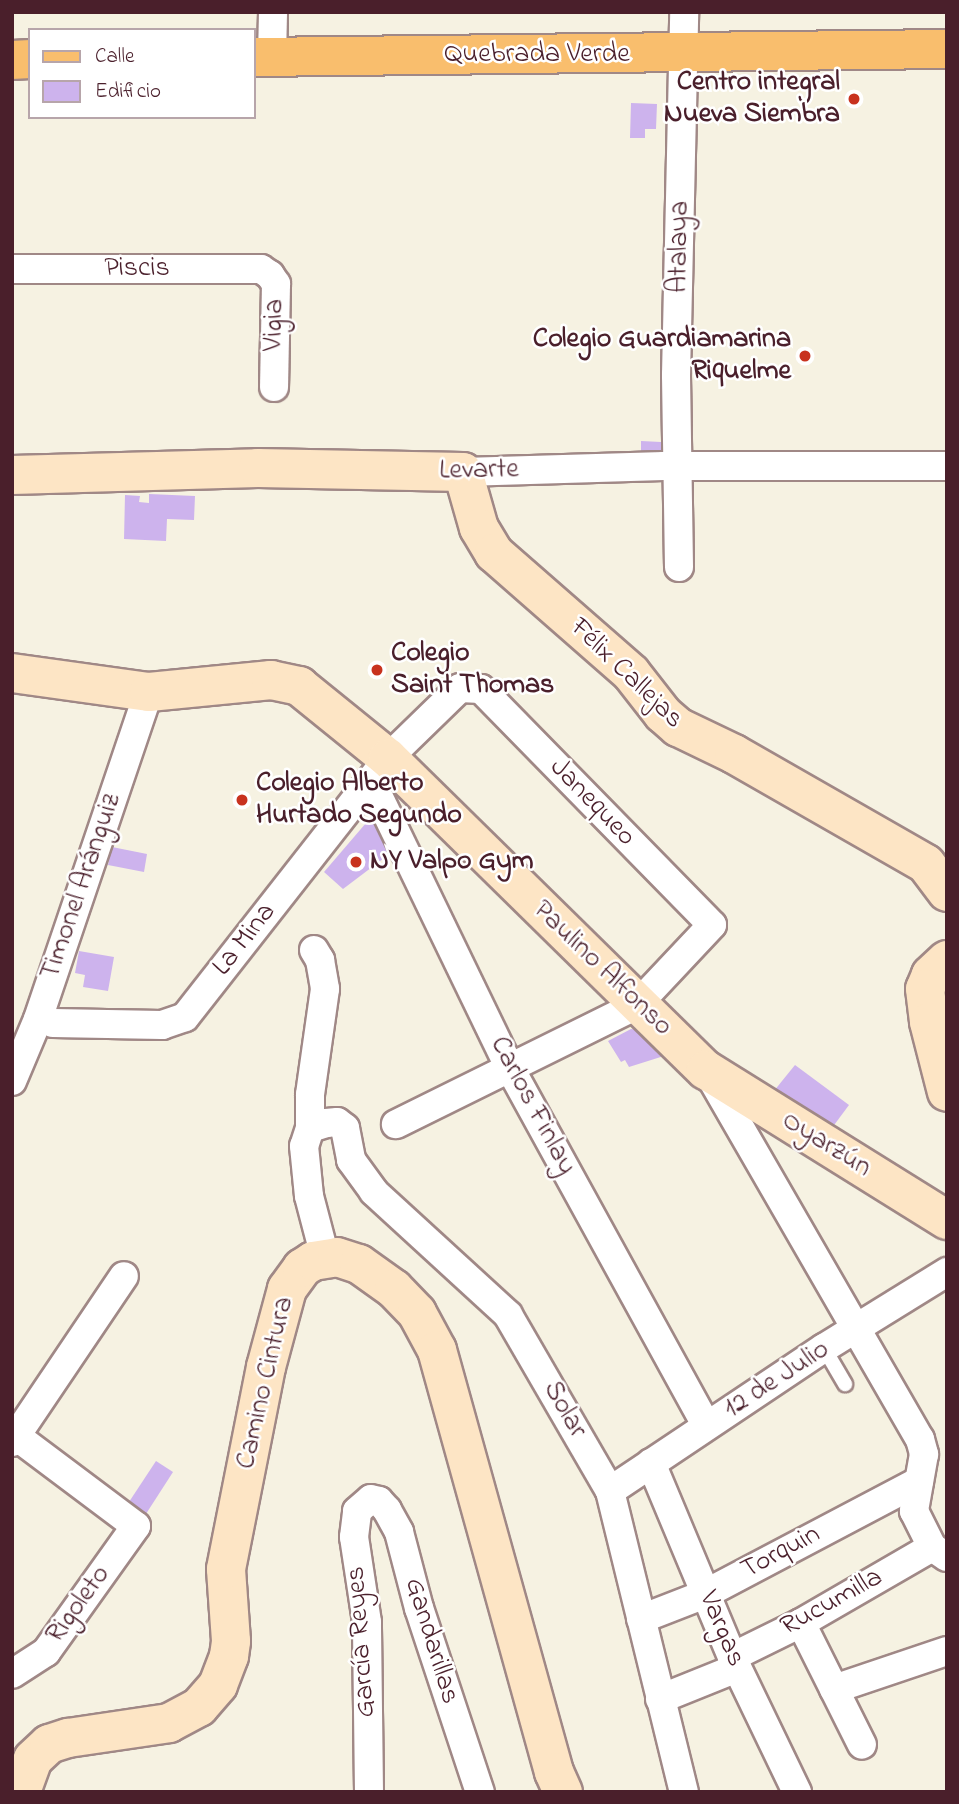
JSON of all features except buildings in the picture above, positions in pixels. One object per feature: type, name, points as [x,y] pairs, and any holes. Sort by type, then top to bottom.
[{"type":"main road","name":"Quebrada Verde","points":[[263,57],[947,49]]},
{"type":"main road","name":"Levarte","points":[[12,475],[258,468],[463,472]]},
{"type":"main road","name":"Félix Callejas","points":[[463,472],[479,528],[494,552],[631,673],[663,714],[678,727],[734,754],[926,864],[947,892]]},
{"type":"main road","name":"Paulino Alfonso","points":[[12,673],[149,692],[271,680],[286,681],[299,686],[379,769],[706,1070]]},
{"type":"main road","points":[[947,960],[931,975],[925,989],[929,1023],[947,1092]]},
{"type":"main road","name":"Oyarzún","points":[[706,1070],[947,1220]]},
{"type":"main road","points":[[325,1257],[337,1257],[359,1264],[394,1289],[417,1313],[437,1350],[554,1772],[563,1792]]},
{"type":"main road","name":"Camino Cintura","points":[[21,1792],[33,1759],[50,1744],[68,1738],[169,1723],[199,1707],[218,1685],[229,1656],[231,1641],[226,1569],[266,1367],[287,1289],[302,1268],[325,1257]]},
{"type":"street","points":[[263,57],[273,12]]},
{"type":"street","name":"Atalaya","points":[[679,567],[676,375],[684,12]]},
{"type":"street","name":"Piscis","points":[[12,269],[261,269]]},
{"type":"street","name":"Vigia","points":[[261,269],[270,275],[276,284],[274,387]]},
{"type":"street","name":"Levarte","points":[[463,472],[677,467],[947,466]]},
{"type":"street","name":"Janequeo","points":[[379,769],[460,688],[481,689],[712,925],[637,1005]]},
{"type":"street","name":"Timonel Aránguiz","points":[[12,1081],[18,1046],[38,1019],[149,692]]},
{"type":"street","name":"La Mina","points":[[53,1023],[162,1025],[185,1017],[379,769]]},
{"type":"street","name":"Carlos Finlay","points":[[379,769],[511,1070],[706,1425]]},
{"type":"street","points":[[314,950],[320,960],[325,989],[310,1095],[310,1128],[304,1146],[305,1172],[325,1257]]},
{"type":"street","points":[[396,1124],[511,1070],[637,1005]]},
{"type":"street","name":"Paulino Alfonso","points":[[706,1070],[920,1439],[924,1454],[914,1511],[939,1552]]},
{"type":"street","name":"Solar","points":[[310,1128],[326,1122],[337,1122],[345,1128],[351,1160],[374,1192],[508,1315],[610,1491],[684,1792]]},
{"type":"street","name":"12 de Julio","points":[[610,1491],[824,1348],[947,1272]]},
{"type":"street","points":[[14,1438],[124,1276]]},
{"type":"street","name":"Rigoleto","points":[[12,1674],[46,1652],[136,1526],[14,1438]]},
{"type":"street","name":"Vargas","points":[[651,1463],[734,1662],[797,1792]]},
{"type":"street","name":"Torquin","points":[[640,1619],[705,1594],[919,1481]]},
{"type":"street","name":"García Reyes","points":[[369,1792],[367,1622],[354,1537],[357,1511],[371,1499]]},
{"type":"street","name":"Gandarillas","points":[[371,1499],[379,1500],[399,1532],[419,1608],[480,1792]]},
{"type":"street","name":"Rucumilla","points":[[660,1699],[939,1552]]},
{"type":"street","points":[[801,1623],[862,1745]]},
{"type":"street","points":[[834,1689],[947,1651]]},
{"type":"lane","points":[[824,1348],[845,1384]]},
{"type":"place","name":"Centro integral Nueva Siembra","points":[[854,99]]},
{"type":"place","name":"Colegio Guardiamarina Riquelme","points":[[805,356]]},
{"type":"place","name":"Colegio Saint Thomas","points":[[377,670]]},
{"type":"place","name":"Colegio Alberto Hurtado Segundo","points":[[242,800]]},
{"type":"place","name":"NY Valpo Gym","points":[[356,862]]}]
